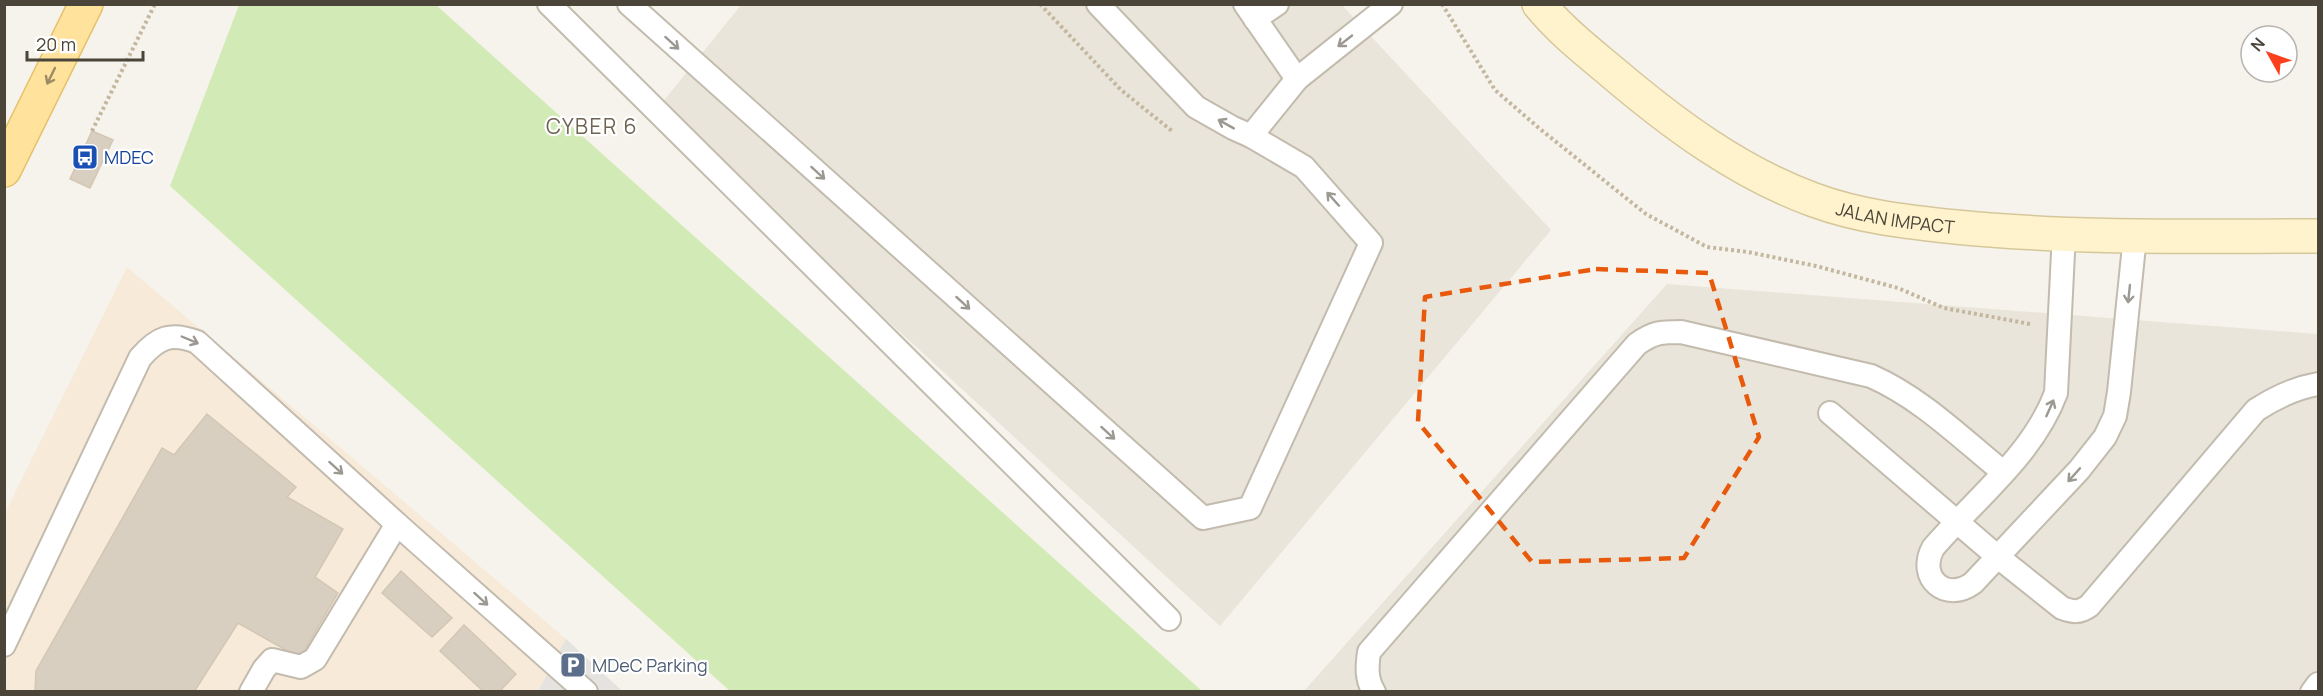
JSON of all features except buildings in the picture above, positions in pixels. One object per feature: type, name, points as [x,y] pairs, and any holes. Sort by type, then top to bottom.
[{"type":"main road","points":[[4,178],[86,4]]},
{"type":"main road","points":[[4,170],[29,122]]},
{"type":"street","name":"JALAN IMPACT","points":[[1539,4],[1583,48],[1657,110],[1747,169],[1814,200],[1887,220],[2007,232],[2135,236],[2319,236]]},
{"type":"lane","points":[[549,4],[1169,619]]},
{"type":"lane","points":[[629,4],[1203,518],[1250,508],[1371,243],[1304,167],[1196,107],[1098,4]]},
{"type":"lane","points":[[1277,4],[1250,12],[1297,79]]},
{"type":"lane","points":[[1242,132],[1297,79],[1391,4]]},
{"type":"lane","points":[[2064,233],[2056,393],[2049,412],[2034,436],[1956,521],[1929,555],[1928,570],[1936,584],[1949,590],[1967,587],[1998,557],[2079,470],[2105,437],[2115,416],[2119,392],[2135,236]]},
{"type":"lane","points":[[1374,692],[1369,684],[1366,669],[1369,652],[1637,344],[1650,335],[1661,332],[1681,332],[1871,376],[1894,386],[1913,399],[2003,472]]},
{"type":"lane","points":[[4,645],[140,358],[152,344],[168,337],[181,336],[197,342],[586,692]]},
{"type":"lane","points":[[1830,413],[1998,557],[2062,608],[2072,612],[2082,611],[2089,606],[2256,410],[2276,397],[2300,387],[2319,384]]},
{"type":"lane","points":[[251,692],[272,660],[301,667],[315,659],[397,524]]},
{"type":"lane","points":[[2312,692],[2319,684]]},
{"type":"path","points":[[92,131],[155,4]]},
{"type":"path","points":[[1040,4],[1052,20],[1121,90],[1181,138],[1242,132]]},
{"type":"path","points":[[1442,4],[1496,90],[1540,129],[1646,214],[1707,247],[1748,252],[1816,266],[1898,288],[1944,308],[2033,325],[2060,327]]},
{"type":"highlighted area","points":[[1596,269],[1709,273],[1759,437],[1684,558],[1532,562],[1418,422],[1425,297]]},
{"type":"shaded area","points":[[741,5],[1342,5],[1551,230],[1220,626],[657,109]]},
{"type":"shaded area","points":[[127,267],[566,639],[622,691],[5,691],[4,515]]},
{"type":"shaded area","points":[[1667,284],[2318,334],[2318,691],[1303,692]]},
{"type":"shaded area","name":"MDeC Parking","points":[[566,639],[622,691],[538,692]]},
{"type":"green space","points":[[239,5],[436,5],[1202,691],[730,691],[170,186]]},
{"type":"place","name":"MDEC","points":[[85,157]]},
{"type":"place","name":"MDeC Parking","points":[[573,665]]},
{"type":"district","name":"CYBER 6","points":[[592,126]]}]
